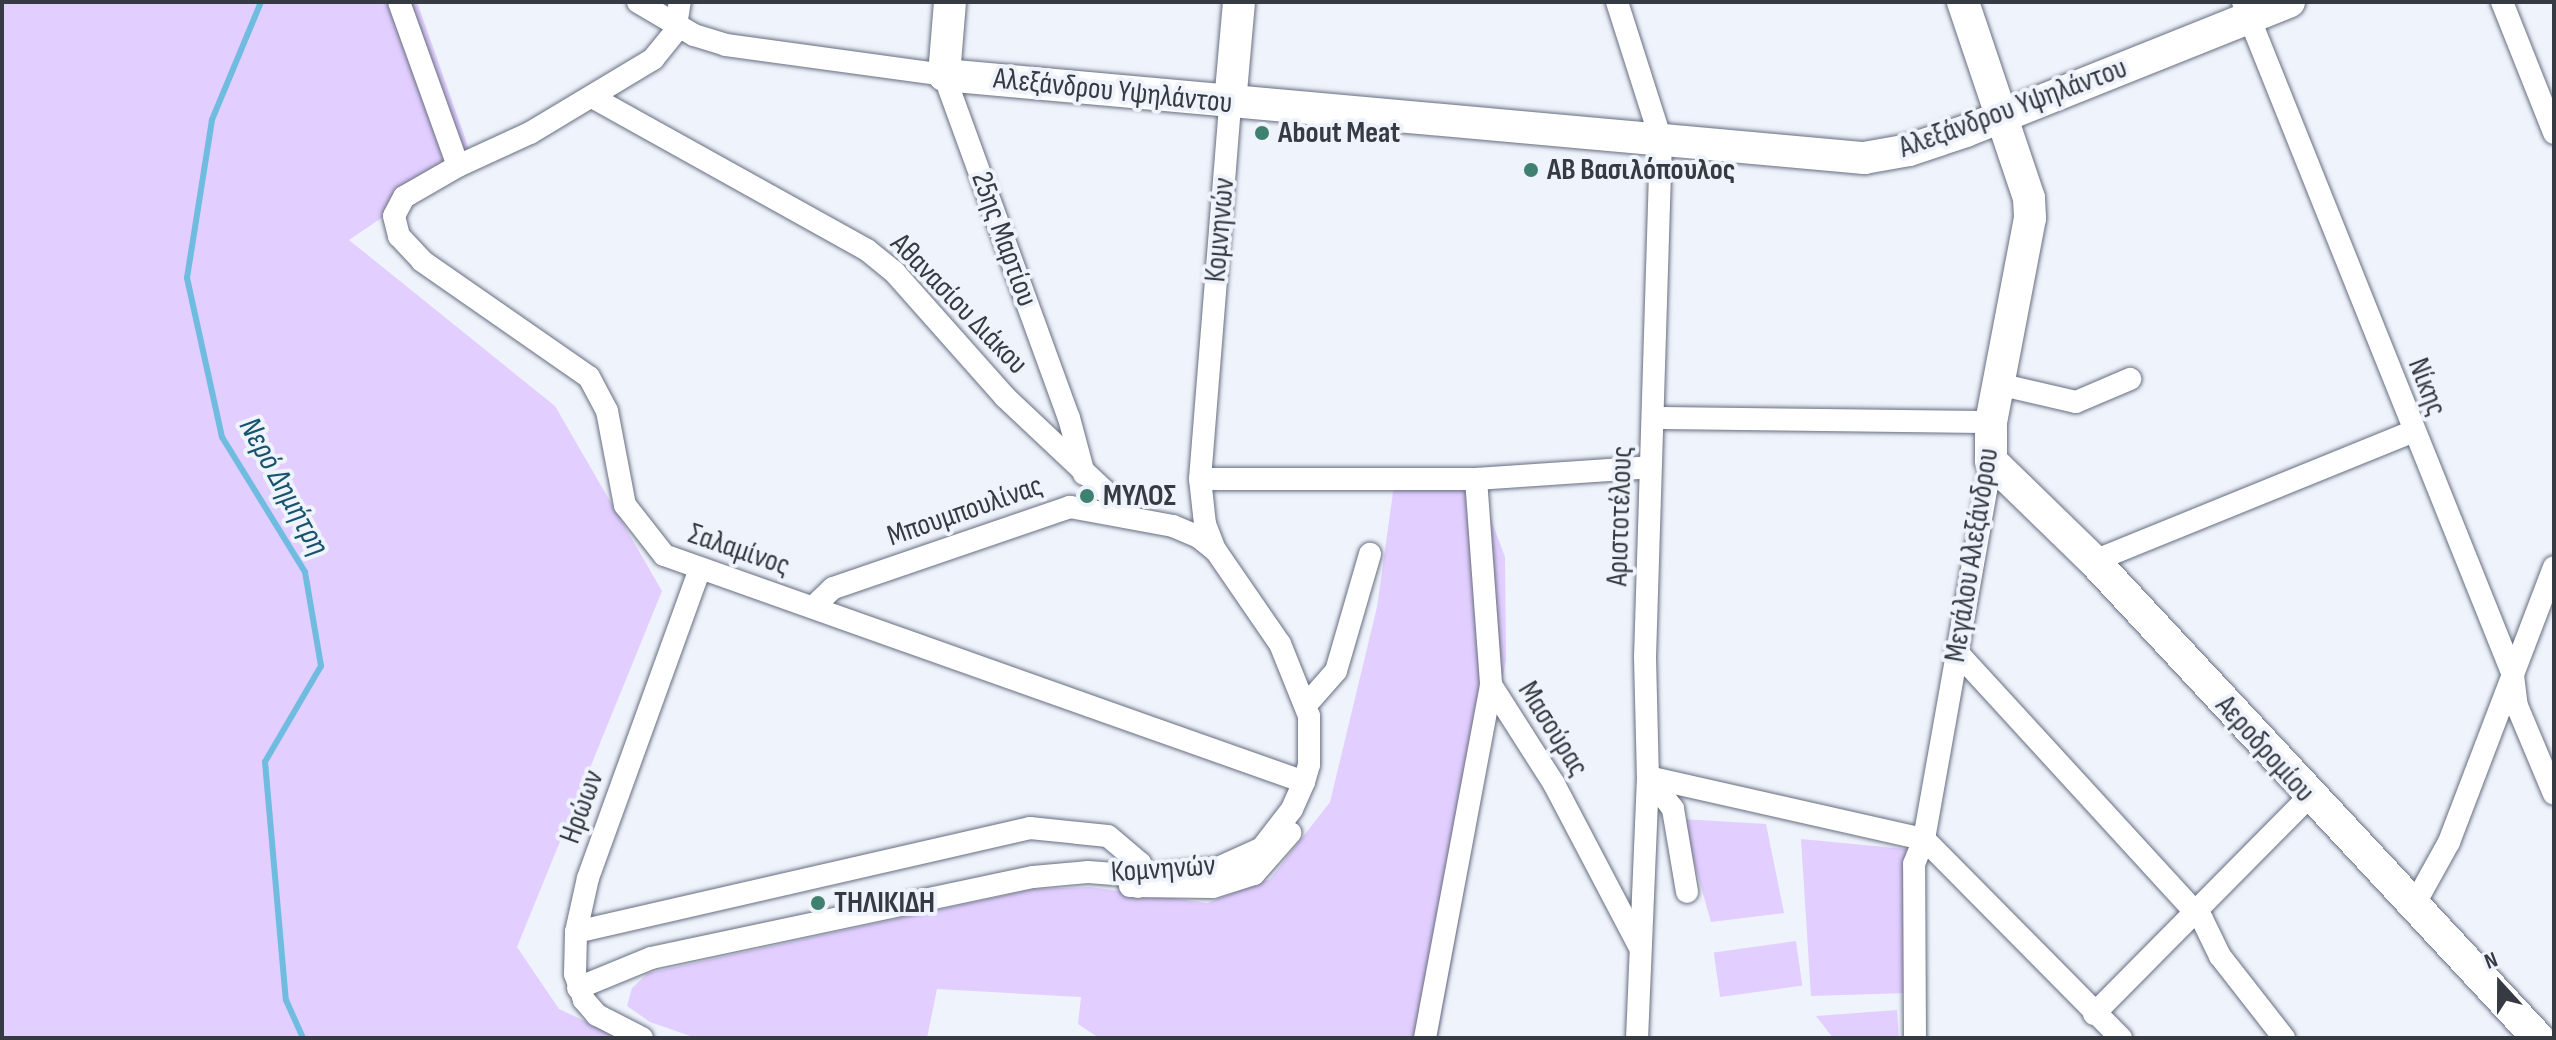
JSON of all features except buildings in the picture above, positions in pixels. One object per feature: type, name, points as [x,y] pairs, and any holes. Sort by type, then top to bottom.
[{"type":"street","points":[[399,2],[458,166]]},
{"type":"street","name":"Αλεξάνδρου Υψηλάντου","points":[[638,2],[677,26],[746,49],[944,75],[1864,158],[1909,150],[2001,117],[2247,10],[2289,2]]},
{"type":"street","points":[[677,26],[680,2]]},
{"type":"street","name":"25ης Μαρτίου","points":[[950,2],[944,75],[1069,418],[1084,474]]},
{"type":"street","name":"Κομνηνών","points":[[1216,551],[1205,524],[1200,479],[1239,2]]},
{"type":"street","name":"Αριστοτέλους","points":[[1617,2],[1661,140],[1650,467],[1648,777],[1638,945],[1637,1038]]},
{"type":"street","name":"Μεγάλου Αλεξάνδρου","points":[[1915,1038],[1914,864],[1924,839],[1991,461],[1991,422],[2030,218],[2029,198],[1963,2]]},
{"type":"street","points":[[2502,2],[2554,133]]},
{"type":"street","name":"Νίκης","points":[[2247,10],[2412,432],[2513,675],[2517,706],[2554,794]]},
{"type":"street","name":"Σαλαμίνος","points":[[677,26],[662,53],[592,97],[404,197],[394,216],[399,236],[422,261],[589,377],[607,411],[625,505],[664,555],[699,571],[813,607],[1304,782]]},
{"type":"street","name":"Αθανασίου Διάκου","points":[[592,97],[867,250],[895,273],[1005,397],[1131,516]]},
{"type":"street","points":[[1998,384],[2076,402],[2130,379]]},
{"type":"street","points":[[1653,418],[1991,422]]},
{"type":"street","points":[[2094,561],[2412,432]]},
{"type":"street","name":"Αεροδρομίου","points":[[1991,461],[2094,561],[2309,797],[2538,1038]]},
{"type":"street","points":[[1200,479],[1476,479],[1650,467]]},
{"type":"street","name":"Μασούρας","points":[[1476,479],[1491,685],[1554,784],[1638,945]]},
{"type":"street","name":"Μπουμπουλίνας","points":[[813,607],[833,588],[1025,519],[1070,507],[1131,516],[1199,537],[1216,551],[1271,628],[1306,705],[1310,744],[1304,782]]},
{"type":"street","points":[[1306,705],[1336,671],[1370,554]]},
{"type":"street","points":[[2413,907],[2449,842],[2554,567]]},
{"type":"street","name":"Ηρώων","points":[[578,988],[576,932],[588,878],[699,571]]},
{"type":"street","points":[[1956,651],[2196,912],[2220,956],[2253,994],[2284,1038]]},
{"type":"street","points":[[1425,1038],[1491,685]]},
{"type":"street","points":[[1648,777],[1924,839],[2121,1038]]},
{"type":"street","points":[[1648,777],[1673,809],[1687,892]]},
{"type":"street","name":"Κομνηνών","points":[[578,988],[651,958],[1033,877],[1140,882],[1218,868],[1250,857],[1277,832],[1304,782]]},
{"type":"street","points":[[2094,1014],[2309,797]]},
{"type":"street","points":[[576,932],[1030,828],[1108,836],[1140,863],[1140,882]]},
{"type":"street","points":[[578,988],[597,1015],[642,1038]]},
{"type":"shaded area","points":[[2,2],[417,2],[470,152],[458,166],[349,240],[555,406],[662,591],[517,947],[559,1009],[621,1038],[2,1038]]},
{"type":"shaded area","points":[[1395,478],[1476,479],[1505,557],[1506,660],[1438,1038],[1099,1038],[1078,1024],[1081,997],[937,989],[927,1038],[696,1038],[650,1022],[627,1006],[632,988],[648,973],[1034,889],[1090,887],[1207,903],[1270,879],[1330,802],[1377,607]]},
{"type":"shaded area","points":[[1682,819],[1766,824],[1784,913],[1711,922]]},
{"type":"shaded area","points":[[1801,839],[1906,849],[1906,993],[1811,996]]},
{"type":"shaded area","points":[[1796,941],[1802,986],[1720,997],[1714,953]]},
{"type":"shaded area","points":[[1897,1010],[1899,1038],[1833,1038],[1816,1016]]},
{"type":"waterway","name":"Νερό Δημήτρη","points":[[261,2],[212,120],[187,278],[222,437],[305,572],[321,666],[265,762],[286,1000],[303,1038]]},
{"type":"place","name":"About Meat","points":[[1262,133]]},
{"type":"place","name":"ΑΒ Βασιλόπουλος","points":[[1531,170]]},
{"type":"place","name":"ΜΥΛΟΣ","points":[[1087,496]]},
{"type":"place","name":"ΤΗΛΙΚΙΔΗ","points":[[818,903]]}]
